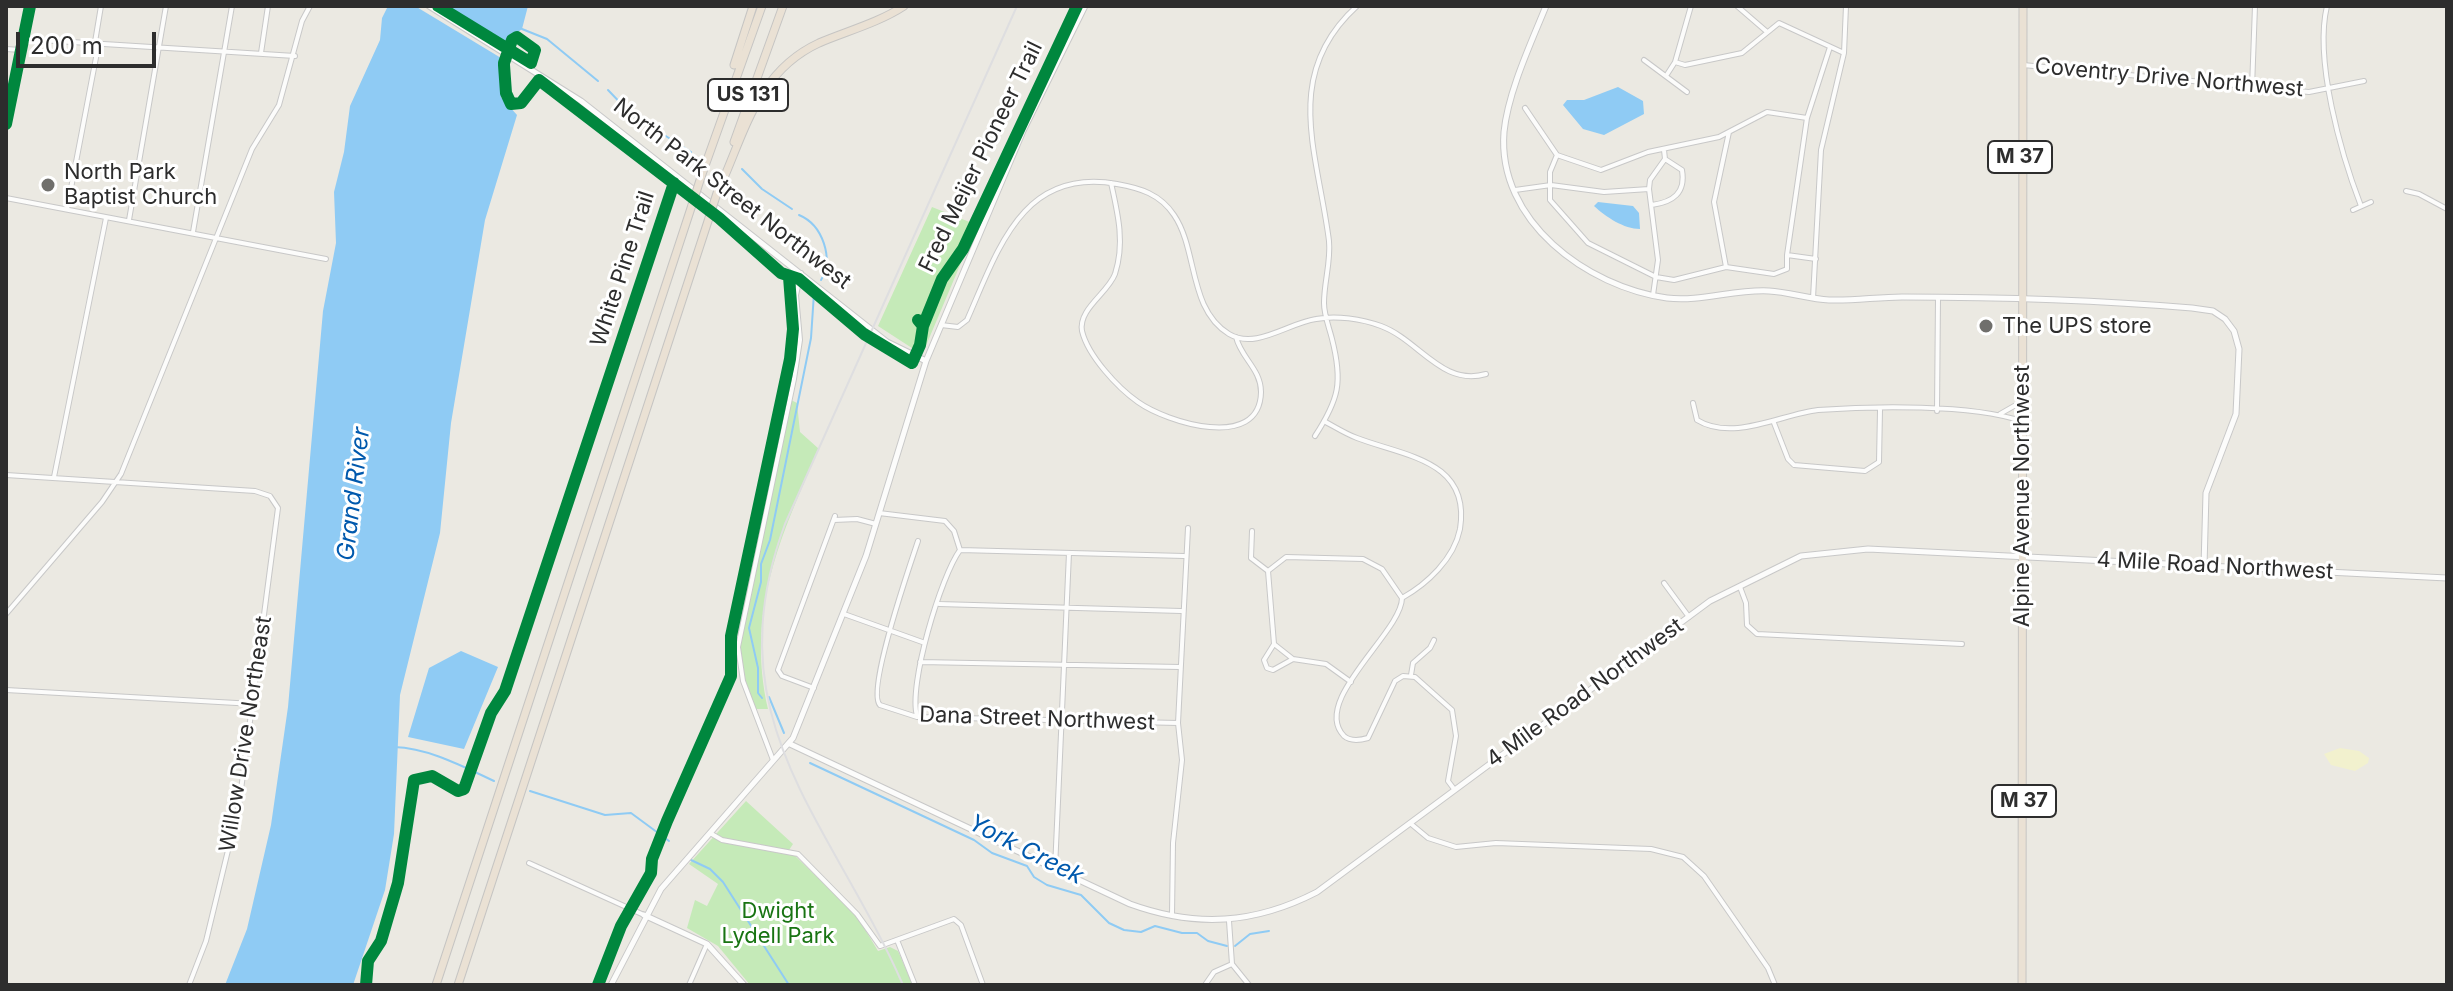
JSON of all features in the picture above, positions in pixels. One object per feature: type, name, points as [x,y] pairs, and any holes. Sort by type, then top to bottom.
[{"type":"highway","points":[[726,100],[753,6]]},
{"type":"highway","name":"US 131","points":[[436,985],[726,100],[762,6]]},
{"type":"highway","name":"US 131","points":[[458,985],[757,71],[783,6]]},
{"type":"highway","points":[[719,188],[753,105],[785,65],[815,45],[904,6]]},
{"type":"highway","name":"Alpine Avenue Northwest","points":[[2022,985],[2020,299],[2023,6]]},
{"type":"main road","points":[[6,124],[30,6]]},
{"type":"main road","name":"North Park Street Northwest","points":[[429,6],[581,101],[887,342],[926,361]]},
{"type":"main road","points":[[611,985],[644,915],[690,854],[790,744],[844,614],[876,524],[926,361],[1023,131],[1085,6]]},
{"type":"main road","points":[[1546,6],[1506,120],[1505,156],[1513,190],[1539,229],[1582,267],[1607,280],[1653,295],[1696,299],[1750,290],[1813,298],[2020,299],[2192,308],[2213,311],[2230,324],[2238,342],[2236,414],[2226,447],[2208,481],[2204,567]]},
{"type":"main road","name":"4 Mile Road Northwest","points":[[790,744],[1130,904],[1172,917],[1229,921],[1271,914],[1317,892],[1689,617],[1739,584],[1801,556],[1835,550],[2022,556],[2447,578]]},
{"type":"main road","points":[[644,915],[707,944],[744,985]]},
{"type":"street","points":[[67,209],[101,6]]},
{"type":"street","points":[[129,222],[166,6]]},
{"type":"street","points":[[193,233],[232,6]]},
{"type":"street","points":[[261,53],[268,6]]},
{"type":"street","points":[[6,614],[117,480],[252,149],[279,105],[295,56],[302,21],[310,6]]},
{"type":"street","points":[[1315,436],[1340,385],[1326,318],[1329,244],[1311,121],[1310,85],[1326,39],[1357,6]]},
{"type":"street","points":[[1666,76],[1675,62],[1691,6]]},
{"type":"street","points":[[1737,6],[1766,31]]},
{"type":"street","points":[[1813,298],[1824,128],[1844,53],[1846,6]]},
{"type":"street","points":[[2252,88],[2255,6]]},
{"type":"street","points":[[2327,6],[2323,35],[2331,90],[2343,158],[2361,206]]},
{"type":"street","points":[[1675,62],[1685,65],[1742,53],[1779,23],[1844,53]]},
{"type":"street","points":[[24,39],[295,56]]},
{"type":"street","points":[[1557,155],[1550,172],[1550,200],[1588,243],[1656,277],[1674,280],[1726,267],[1774,274],[1787,269],[1807,118],[1830,47]]},
{"type":"street","points":[[6,49],[21,50]]},
{"type":"street","points":[[1644,60],[1687,92]]},
{"type":"street","name":"Coventry Drive Northwest","points":[[2021,65],[2252,88],[2331,90],[2364,81]]},
{"type":"street","points":[[1525,108],[1557,155],[1601,170],[1648,152],[1701,143],[1767,112],[1807,118]]},
{"type":"street","points":[[1726,267],[1714,202],[1729,132]]},
{"type":"street","points":[[1653,295],[1658,260],[1649,189],[1650,180],[1665,159],[1664,150]]},
{"type":"street","points":[[1652,205],[1674,200],[1682,188],[1682,170],[1665,159]]},
{"type":"street","points":[[941,325],[958,327],[967,320],[999,247],[1032,203],[1062,186],[1111,183],[1140,188],[1165,203],[1181,227],[1209,314],[1236,337],[1239,348],[1259,378],[1261,392],[1253,412],[1236,425],[1221,427],[1176,422],[1141,404],[1116,382],[1093,352],[1082,331],[1085,315],[1114,275],[1121,243],[1111,183]]},
{"type":"street","points":[[1513,190],[1551,185],[1604,192],[1649,189]]},
{"type":"street","points":[[2406,191],[2419,194],[2447,209]]},
{"type":"street","points":[[6,198],[326,259]]},
{"type":"street","points":[[2353,210],[2371,202]]},
{"type":"street","points":[[54,477],[106,218]]},
{"type":"street","points":[[1787,255],[1816,259]]},
{"type":"street","points":[[773,760],[743,681],[738,647],[796,366],[800,340],[796,295],[801,273]]},
{"type":"street","points":[[1937,411],[1938,298]]},
{"type":"street","points":[[1236,337],[1258,338],[1326,318],[1379,325],[1399,334],[1449,373],[1462,377],[1486,374]]},
{"type":"street","points":[[2000,414],[2021,402]]},
{"type":"street","points":[[1693,403],[1695,417],[1706,425],[1750,427],[1814,411],[1880,410],[2000,414],[2021,421]]},
{"type":"street","points":[[1774,423],[1788,459],[1794,465],[1865,471],[1879,462],[1880,410]]},
{"type":"street","points":[[1324,421],[1356,438],[1409,454],[1438,467],[1457,493],[1461,523],[1453,549],[1430,578],[1402,598]]},
{"type":"street","points":[[6,475],[117,480]]},
{"type":"street","name":"Willow Drive Northeast","points":[[117,480],[255,491],[275,501],[279,515],[236,818],[206,941],[189,985]]},
{"type":"street","points":[[879,513],[945,521],[954,531],[960,550],[920,662],[915,706],[917,717]]},
{"type":"street","points":[[814,688],[778,672],[834,518],[876,524]]},
{"type":"street","points":[[1172,917],[1173,843],[1182,760],[1178,723],[1181,611],[1188,528]]},
{"type":"street","points":[[1252,531],[1251,558],[1268,571],[1274,644],[1264,660],[1267,668],[1273,670],[1293,659]]},
{"type":"street","name":"Dana Street Northwest","points":[[918,541],[889,630],[874,699],[890,711],[917,717],[1178,723]]},
{"type":"street","points":[[960,550],[1184,556]]},
{"type":"street","points":[[1055,869],[1069,553]]},
{"type":"street","points":[[1268,571],[1286,557],[1363,559],[1382,569],[1402,598],[1402,607],[1395,622],[1368,652],[1337,713],[1344,736],[1361,741],[1368,738],[1377,725],[1395,681],[1411,675]]},
{"type":"street","points":[[1664,583],[1689,617]]},
{"type":"street","points":[[1739,584],[1746,603],[1747,625],[1757,634],[1962,644]]},
{"type":"street","points":[[939,604],[1181,611]]},
{"type":"street","points":[[844,614],[925,643]]},
{"type":"street","points":[[1411,675],[1413,663],[1430,648],[1434,640]]},
{"type":"street","points":[[1274,644],[1293,659],[1326,664],[1351,682]]},
{"type":"street","points":[[920,662],[1180,667]]},
{"type":"street","points":[[1411,675],[1452,710],[1456,736],[1448,781],[1454,789]]},
{"type":"street","points":[[6,690],[254,704]]},
{"type":"street","points":[[1410,823],[1428,838],[1456,847],[1496,843],[1651,849],[1683,857],[1704,876],[1768,968],[1775,985]]},
{"type":"street","points":[[709,832],[722,840],[798,854],[857,914],[880,946],[946,919],[954,919],[961,925],[983,985]]},
{"type":"street","points":[[529,863],[644,915]]},
{"type":"street","points":[[1229,921],[1232,964],[1249,985]]},
{"type":"street","points":[[897,940],[915,985]]},
{"type":"street","points":[[689,985],[707,944]]},
{"type":"street","points":[[1205,985],[1214,972],[1232,964]]},
{"type":"green space","points":[[932,207],[977,225],[925,348],[915,350],[878,326]]},
{"type":"green space","points":[[789,399],[797,403],[800,432],[819,449],[791,513],[771,575],[761,639],[768,709],[753,709],[743,681],[738,647]]},
{"type":"green space","name":"Dwight Lydell Park","points":[[746,801],[793,844],[789,850],[857,916],[878,951],[890,947],[898,951],[913,985],[750,985],[718,946],[687,928],[695,900],[707,906],[718,884],[689,864]]},
{"type":"sand","points":[[2340,748],[2359,751],[2369,758],[2368,763],[2355,771],[2331,765],[2324,754]]},
{"type":"water","name":"Grand River","points":[[388,6],[528,6],[522,29],[510,38],[501,63],[501,97],[517,115],[485,220],[451,423],[440,533],[400,695],[394,834],[385,890],[353,985],[225,985],[247,929],[271,825],[288,707],[323,311],[336,243],[334,192],[344,152],[350,106],[380,40],[382,18]]},
{"type":"water","points":[[1618,87],[1643,101],[1644,114],[1604,135],[1583,129],[1563,105],[1567,100],[1584,100]]},
{"type":"water","points":[[1598,202],[1633,206],[1639,213],[1640,229],[1622,225],[1610,218],[1594,206]]},
{"type":"water","points":[[461,651],[498,667],[464,749],[408,737],[429,668]]},
{"type":"pier","points":[[415,6],[443,6],[511,47],[506,61]]},
{"type":"waterway","name":"York Creek","points":[[522,29],[547,39],[598,81]]},
{"type":"waterway","name":"York Creek","points":[[608,90],[631,114],[691,152]]},
{"type":"waterway","name":"York Creek","points":[[742,169],[762,189],[792,209]]},
{"type":"waterway","name":"York Creek","points":[[799,215],[814,226],[824,243],[826,262],[821,280]]},
{"type":"waterway","name":"York Creek","points":[[762,698],[758,693],[758,668],[749,628],[811,338],[814,293]]},
{"type":"waterway","name":"York Creek","points":[[769,697],[784,733]]},
{"type":"waterway","points":[[394,747],[433,755],[494,781]]},
{"type":"waterway","name":"York Creek","points":[[810,763],[974,840],[992,853],[1027,866],[1034,877],[1047,885],[1081,895],[1109,923],[1124,930],[1141,932],[1155,926],[1182,933],[1197,933],[1208,941],[1227,946]]},
{"type":"waterway","points":[[530,791],[605,815],[631,813],[669,841]]},
{"type":"waterway","points":[[691,860],[710,869],[723,882],[789,985]]},
{"type":"waterway","name":"York Creek","points":[[1235,946],[1250,934],[1269,931]]},
{"type":"railway","points":[[903,985],[789,766],[771,712],[762,656],[766,594],[785,524],[1017,6]]},
{"type":"cycle path","points":[[6,124],[30,6]]},
{"type":"cycle path","points":[[438,6],[531,63],[535,50],[517,37],[512,40],[504,63],[506,93],[511,104],[521,103],[539,80],[719,218],[781,273],[799,279],[864,334],[912,363],[920,345],[923,326],[918,320]]},
{"type":"cycle path","name":"Fred Meijer Pioneer Trail","points":[[923,326],[942,279],[963,249],[1077,6]]},
{"type":"cycle path","name":"White Pine Trail","points":[[366,985],[368,961],[381,941],[398,883],[414,780],[432,776],[458,791],[464,789],[491,713],[505,691],[674,183]]},
{"type":"cycle path","points":[[598,985],[621,926],[651,873],[652,859],[667,821],[731,676],[731,636],[790,359],[793,329],[789,277]]},
{"type":"place","name":"North Park Baptist Church","points":[[48,185]]},
{"type":"place","name":"The UPS store","points":[[1986,326]]}]
